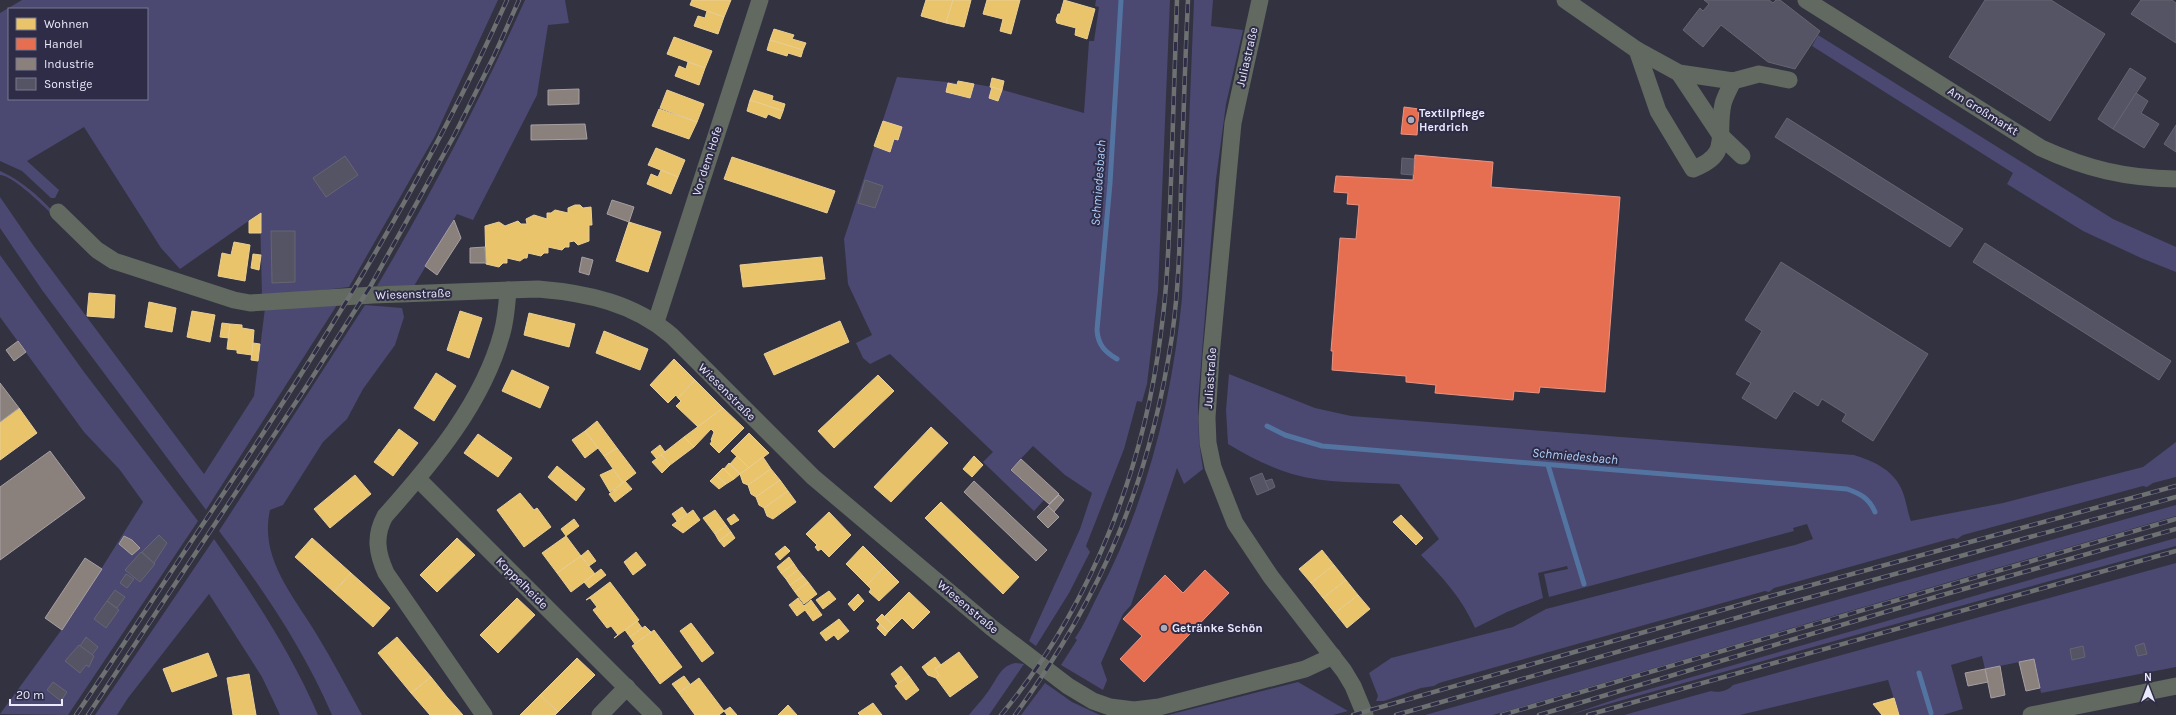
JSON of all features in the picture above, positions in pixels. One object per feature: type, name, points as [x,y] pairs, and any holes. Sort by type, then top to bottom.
[{"type":"street","name":"Vor dem Hofe","points":[[656,322],[760,0]]},
{"type":"street","name":"Juliastraße","points":[[1260,0],[1233,123],[1211,356],[1207,418],[1208,443],[1213,467],[1235,523],[1271,577],[1333,656],[1353,686],[1365,715]]},
{"type":"street","points":[[1564,0],[1637,50],[1679,73],[1733,81],[1759,74],[1789,80]]},
{"type":"street","name":"Am Großmarkt","points":[[1806,0],[2042,148],[2074,163],[2110,174],[2144,179],[2176,179]]},
{"type":"street","points":[[1637,50],[1658,110],[1693,169],[1708,163],[1718,153],[1721,136],[1723,104],[1733,81]]},
{"type":"street","points":[[1679,73],[1721,136],[1742,156]]},
{"type":"street","name":"Wiesenstraße","points":[[58,212],[97,250],[114,262],[234,300],[250,303],[373,295],[508,290],[563,291],[594,297],[624,307],[656,322],[813,477],[1002,636],[1068,686],[1093,701],[1110,707],[1134,710],[1160,707],[1305,669],[1333,656]]},
{"type":"street","points":[[484,715],[386,573],[379,558],[377,539],[385,516],[435,458],[470,407],[489,367],[502,332],[508,290]]},
{"type":"street","name":"Koppelheide","points":[[418,479],[654,715]]},
{"type":"street","points":[[2034,715],[2176,686]]},
{"type":"street","points":[[600,715],[627,687]]},
{"type":"shaded area","points":[[22,0],[498,0],[435,136],[349,287],[262,297],[260,213],[180,269],[161,248],[84,127],[27,161],[59,190],[55,198],[51,198],[22,171],[0,161],[0,13],[8,8],[8,100],[148,100],[148,8],[8,8]]},
{"type":"shaded area","points":[[525,0],[565,0],[569,23],[548,25],[537,95],[473,220],[457,214],[414,286],[377,286],[455,145]]},
{"type":"shaded area","points":[[1096,0],[1170,0],[1158,291],[1147,384],[1142,402],[1137,401],[1124,449],[1086,546],[1090,552],[1069,593],[1036,646],[1029,641],[1080,529],[1092,493],[1065,475],[1033,446],[1010,470],[1044,500],[1034,511],[983,462],[993,452],[890,354],[870,364],[863,358],[856,343],[872,335],[848,284],[844,239],[897,77],[957,83],[958,81],[992,87],[1084,113],[1089,41],[1094,41],[1099,7],[1095,6]]},
{"type":"shaded area","points":[[1194,0],[1213,0],[1211,26],[1243,30],[1226,104],[1216,179],[1198,402],[1199,442],[1203,469],[1184,484],[1177,468],[1131,605],[1123,614],[1101,663],[1107,680],[1103,690],[1061,665],[1077,640],[1075,638],[1085,622],[1131,523],[1155,450],[1172,374],[1182,298]]},
{"type":"shaded area","points":[[1818,35],[2113,219],[2176,247],[2176,272],[2141,258],[2083,231],[2007,184],[2013,173],[1812,46]]},
{"type":"shaded area","points":[[0,171],[12,177],[35,194],[82,244],[30,194],[18,184],[0,175]]},
{"type":"shaded area","points":[[0,197],[33,245],[204,474],[254,396],[265,308],[337,305],[206,510],[42,290],[0,228]]},
{"type":"shaded area","points":[[0,255],[84,372],[198,521],[68,715],[0,714],[73,614],[143,502],[120,470],[84,432],[0,317]]},
{"type":"shaded area","points":[[365,305],[402,308],[404,317],[395,345],[363,389],[347,419],[323,442],[283,505],[270,510],[268,528],[269,545],[281,576],[323,645],[362,715],[332,715],[321,690],[281,620],[219,531]]},
{"type":"shaded area","points":[[1229,374],[1315,408],[1351,416],[1854,455],[1875,463],[1893,476],[1903,492],[1911,521],[2003,503],[2143,467],[2176,442],[2176,477],[2153,483],[2147,487],[2143,486],[1963,535],[1957,539],[1953,538],[1774,588],[1769,592],[1765,591],[1439,683],[1434,686],[1421,688],[1384,701],[1376,701],[1378,696],[1369,673],[1391,658],[1513,627],[1546,609],[1795,545],[1813,539],[1807,524],[1793,528],[1794,531],[1549,597],[1544,574],[1568,569],[1567,566],[1538,573],[1543,598],[1507,612],[1475,628],[1458,598],[1421,555],[1439,539],[1399,484],[1318,480],[1292,474],[1267,465],[1228,444],[1226,410]]},
{"type":"shaded area","points":[[2176,505],[2176,516],[1493,715],[1425,715]]},
{"type":"shaded area","points":[[2176,538],[2176,546],[1569,715],[1622,697]]},
{"type":"shaded area","points":[[214,539],[243,581],[284,646],[318,715],[280,715],[262,677],[209,594],[128,698],[117,715],[95,715]]},
{"type":"shaded area","points":[[2176,563],[2176,667],[2041,693],[2034,659],[1985,669],[1982,656],[1951,665],[1963,709],[1943,715],[1899,715],[1888,680],[1740,715],[1624,715],[1711,691],[1723,691],[1729,689],[1733,685]]},
{"type":"shaded area","points":[[1010,664],[1024,664],[989,715],[969,715],[1003,669]]},
{"type":"shaded area","points":[[1298,682],[1348,711],[1333,715],[1168,715]]},
{"type":"shaded area","points":[[1045,683],[1072,702],[1100,715],[1021,715]]},
{"type":"building: Wohnen","points":[[692,0],[731,0],[724,17],[690,5]]},
{"type":"building: Wohnen","points":[[926,0],[953,0],[946,23],[921,16]]},
{"type":"building: Wohnen","points":[[953,0],[971,0],[964,27],[946,23]]},
{"type":"building: Wohnen","points":[[987,0],[1020,0],[1011,34],[1000,31],[1003,19],[983,14]]},
{"type":"building: Wohnen","points":[[1064,0],[1095,9],[1087,39],[1075,35],[1076,28],[1057,23],[1056,20],[1058,14],[1060,14]]},
{"type":"building: Wohnen","points":[[707,11],[724,17],[718,34],[694,26],[698,16],[705,18]]},
{"type":"building: Wohnen","points":[[774,29],[794,35],[792,39],[806,43],[803,50],[770,40]]},
{"type":"building: Wohnen","points":[[674,37],[712,51],[705,68],[667,54]]},
{"type":"building: Wohnen","points":[[770,40],[803,50],[801,57],[788,53],[787,56],[767,50]]},
{"type":"building: Wohnen","points":[[688,62],[705,68],[699,85],[675,76],[679,66],[686,69]]},
{"type":"building: Wohnen","points":[[992,78],[1004,81],[1002,90],[990,87]]},
{"type":"building: Wohnen","points":[[958,81],[974,84],[970,98],[946,92],[948,83],[957,85]]},
{"type":"building: Wohnen","points":[[992,87],[1002,90],[998,101],[989,98]]},
{"type":"building: Wohnen","points":[[667,90],[704,104],[697,122],[660,108]]},
{"type":"building: Wohnen","points":[[754,90],[773,96],[772,100],[785,104],[783,111],[750,100]]},
{"type":"building: Wohnen","points":[[750,100],[783,111],[780,119],[768,114],[766,118],[747,111]]},
{"type":"building: Wohnen","points":[[659,109],[697,122],[689,139],[652,126]]},
{"type":"building: Wohnen","points":[[883,121],[902,127],[898,140],[894,139],[890,152],[874,146]]},
{"type":"building: Wohnen","points":[[656,148],[685,160],[678,177],[648,165]]},
{"type":"building: Wohnen","points":[[732,157],[835,191],[827,213],[724,179]]},
{"type":"building: Wohnen","points":[[661,170],[678,177],[671,194],[647,184],[651,174],[658,177]]},
{"type":"building: Wohnen","points":[[575,205],[580,205],[583,208],[591,207],[592,225],[589,225],[589,241],[578,245],[574,241],[569,242],[569,247],[565,247],[562,250],[548,247],[548,253],[544,253],[541,256],[528,253],[527,258],[520,261],[507,258],[507,263],[503,263],[499,267],[486,264],[485,226],[499,222],[505,226],[518,221],[521,224],[527,224],[526,219],[534,215],[547,219],[547,213],[551,213],[555,210],[568,213],[568,208]]},
{"type":"building: Wohnen","points":[[261,213],[261,233],[249,233],[249,221]]},
{"type":"building: Wohnen","points":[[629,222],[661,232],[648,272],[616,261]]},
{"type":"building: Wohnen","points":[[234,242],[250,245],[245,281],[218,276],[222,253],[231,255]]},
{"type":"building: Wohnen","points":[[253,254],[261,255],[259,270],[251,268]]},
{"type":"building: Wohnen","points":[[822,257],[825,279],[743,287],[740,265]]},
{"type":"building: Wohnen","points":[[89,293],[115,295],[114,318],[87,316]]},
{"type":"building: Wohnen","points":[[149,302],[176,308],[172,332],[145,327]]},
{"type":"building: Wohnen","points":[[192,311],[215,315],[210,342],[187,337]]},
{"type":"building: Wohnen","points":[[460,311],[482,318],[469,358],[447,350]]},
{"type":"building: Wohnen","points":[[529,313],[575,324],[569,347],[524,335]]},
{"type":"building: Wohnen","points":[[840,321],[849,342],[774,375],[764,354]]},
{"type":"building: Wohnen","points":[[222,323],[230,324],[229,338],[220,337]]},
{"type":"building: Wohnen","points":[[230,324],[242,325],[242,328],[254,330],[252,355],[237,353],[237,350],[227,349]]},
{"type":"building: Wohnen","points":[[604,331],[648,349],[640,370],[596,353]]},
{"type":"building: Wohnen","points":[[253,343],[260,344],[258,361],[251,360]]},
{"type":"building: Wohnen","points":[[674,359],[695,380],[678,398],[676,395],[668,403],[650,385]]},
{"type":"building: Wohnen","points":[[512,370],[549,387],[540,408],[502,391]]},
{"type":"building: Wohnen","points":[[436,373],[456,386],[434,421],[414,408]]},
{"type":"building: Wohnen","points":[[878,375],[894,391],[834,448],[818,431]]},
{"type":"building: Wohnen","points":[[695,380],[723,408],[698,427],[676,406],[681,401],[678,398]]},
{"type":"building: Wohnen","points":[[19,408],[37,433],[0,460],[0,422]]},
{"type":"building: Wohnen","points":[[723,408],[744,428],[719,453],[710,444],[714,432],[711,429],[694,447],[684,437]]},
{"type":"building: Wohnen","points":[[597,421],[617,448],[604,456],[585,431]]},
{"type":"building: Wohnen","points":[[931,427],[948,443],[891,502],[874,487]]},
{"type":"building: Wohnen","points":[[399,429],[418,443],[393,476],[374,462]]},
{"type":"building: Wohnen","points":[[585,431],[598,448],[585,458],[572,440]]},
{"type":"building: Wohnen","points":[[749,433],[769,453],[749,468],[731,451]]},
{"type":"building: Wohnen","points":[[478,434],[512,458],[498,477],[464,453]]},
{"type":"building: Wohnen","points":[[684,437],[694,447],[670,465],[661,455]]},
{"type":"building: Wohnen","points":[[660,445],[665,452],[656,458],[651,452]]},
{"type":"building: Wohnen","points":[[617,448],[636,473],[623,483],[604,456]]},
{"type":"building: Wohnen","points":[[661,455],[670,465],[662,473],[652,462]]},
{"type":"building: Wohnen","points":[[737,456],[749,468],[740,474],[730,464]]},
{"type":"building: Wohnen","points":[[974,456],[983,465],[972,477],[963,469]]},
{"type":"building: Wohnen","points":[[763,457],[771,469],[748,485],[743,483],[740,474]]},
{"type":"building: Wohnen","points":[[729,463],[740,474],[734,479],[724,469]]},
{"type":"building: Wohnen","points":[[557,466],[585,489],[576,501],[548,477]]},
{"type":"building: Wohnen","points":[[723,468],[734,479],[726,484],[716,475]]},
{"type":"building: Wohnen","points":[[613,469],[623,483],[610,492],[600,475]]},
{"type":"building: Wohnen","points":[[771,469],[780,480],[756,497],[751,494],[748,485]]},
{"type":"building: Wohnen","points":[[355,475],[371,494],[330,528],[314,509]]},
{"type":"building: Wohnen","points":[[716,475],[726,484],[719,489],[710,481]]},
{"type":"building: Wohnen","points":[[780,480],[788,491],[764,508],[759,505],[756,497]]},
{"type":"building: Wohnen","points":[[625,481],[632,489],[615,502],[609,494]]},
{"type":"building: Wohnen","points":[[788,491],[796,502],[773,519],[767,516],[764,508]]},
{"type":"building: Wohnen","points":[[520,493],[534,510],[537,508],[551,527],[524,547],[497,510]]},
{"type":"building: Wohnen","points":[[941,502],[1019,577],[1003,594],[925,518]]},
{"type":"building: Wohnen","points":[[682,507],[687,514],[677,521],[672,514]]},
{"type":"building: Wohnen","points":[[693,510],[700,520],[683,533],[672,525]]},
{"type":"building: Wohnen","points":[[715,510],[726,525],[715,534],[703,518]]},
{"type":"building: Wohnen","points":[[829,512],[851,535],[829,557],[821,549],[818,551],[815,547],[817,545],[806,534]]},
{"type":"building: Wohnen","points":[[734,514],[739,520],[731,525],[727,519]]},
{"type":"building: Wohnen","points":[[1401,515],[1423,538],[1416,545],[1393,522]]},
{"type":"building: Wohnen","points":[[574,519],[579,526],[566,536],[561,529]]},
{"type":"building: Wohnen","points":[[726,525],[731,532],[719,541],[715,534]]},
{"type":"building: Wohnen","points":[[731,532],[735,538],[724,547],[719,541]]},
{"type":"building: Wohnen","points":[[566,536],[581,556],[557,573],[542,553]]},
{"type":"building: Wohnen","points":[[312,538],[351,573],[334,592],[295,557]]},
{"type":"building: Wohnen","points":[[457,538],[475,555],[437,592],[420,575]]},
{"type":"building: Wohnen","points":[[785,546],[790,551],[780,560],[775,554]]},
{"type":"building: Wohnen","points":[[863,546],[884,567],[867,585],[846,564]]},
{"type":"building: Wohnen","points":[[588,550],[596,561],[589,566],[581,556]]},
{"type":"building: Wohnen","points":[[1322,550],[1334,565],[1311,583],[1299,569]]},
{"type":"building: Wohnen","points":[[636,552],[646,565],[633,575],[624,562]]},
{"type":"building: Wohnen","points":[[581,556],[595,574],[571,592],[557,573]]},
{"type":"building: Wohnen","points":[[789,557],[794,564],[781,573],[777,567]]},
{"type":"building: Wohnen","points":[[794,564],[798,570],[786,579],[781,573]]},
{"type":"building: Wohnen","points":[[1334,565],[1346,580],[1323,598],[1311,583]]},
{"type":"building: Wohnen","points":[[884,567],[899,582],[879,601],[869,592],[871,589],[867,585]]},
{"type":"building: Wohnen","points":[[601,569],[606,575],[589,588],[584,582]]},
{"type":"building: Wohnen","points":[[798,570],[803,576],[790,585],[786,579]]},
{"type":"building: Wohnen","points":[[351,573],[390,608],[373,627],[334,592]]},
{"type":"building: Wohnen","points":[[803,576],[808,582],[795,592],[790,585]]},
{"type":"building: Wohnen","points":[[1346,580],[1358,595],[1335,613],[1323,598]]},
{"type":"building: Wohnen","points":[[610,582],[639,620],[614,638],[618,635],[611,626],[607,628],[593,610],[597,607],[590,598],[586,600]]},
{"type":"building: Wohnen","points":[[808,582],[817,594],[804,604],[795,592]]},
{"type":"building: Wohnen","points":[[829,591],[836,599],[823,609],[816,600]]},
{"type":"building: Wohnen","points":[[909,592],[930,612],[913,629],[902,618],[894,626],[884,617]]},
{"type":"building: Wohnen","points":[[858,594],[864,601],[854,611],[848,604]]},
{"type":"building: Wohnen","points":[[1358,595],[1370,609],[1347,628],[1335,613]]},
{"type":"building: Wohnen","points":[[517,598],[535,615],[498,653],[480,635]]},
{"type":"building: Wohnen","points":[[798,598],[804,606],[811,600],[822,615],[813,621],[805,610],[797,616],[789,605]]},
{"type":"building: Wohnen","points":[[882,614],[894,626],[888,632],[876,620]]},
{"type":"building: Wohnen","points":[[839,619],[849,631],[838,640],[834,635],[826,641],[820,633]]},
{"type":"building: Wohnen","points":[[637,621],[642,628],[630,637],[625,630]]},
{"type":"building: Wohnen","points":[[691,623],[714,653],[702,662],[680,631]]},
{"type":"building: Wohnen","points":[[880,624],[888,632],[885,636],[877,628]]},
{"type":"building: Wohnen","points":[[645,626],[651,632],[635,644],[630,637]]},
{"type":"building: Wohnen","points":[[654,630],[682,667],[660,684],[632,646]]},
{"type":"building: Wohnen","points":[[397,637],[431,677],[411,693],[378,653]]},
{"type":"building: Wohnen","points":[[959,652],[978,677],[950,697],[936,678],[939,675],[935,669]]},
{"type":"building: Wohnen","points":[[208,653],[217,676],[172,692],[163,669]]},
{"type":"building: Wohnen","points":[[935,657],[941,665],[935,669],[939,675],[936,678],[928,675],[922,667]]},
{"type":"building: Wohnen","points":[[577,658],[595,675],[558,712],[540,695]]},
{"type":"building: Wohnen","points":[[901,666],[909,676],[898,684],[891,674]]},
{"type":"building: Wohnen","points":[[249,674],[256,715],[233,715],[227,678]]},
{"type":"building: Wohnen","points":[[684,676],[690,684],[679,693],[672,684]]},
{"type":"building: Wohnen","points":[[909,676],[919,690],[906,700],[895,686]]},
{"type":"building: Wohnen","points":[[431,677],[463,715],[430,715],[411,693]]},
{"type":"building: Wohnen","points":[[699,678],[724,711],[719,715],[695,715],[679,693]]},
{"type":"building: Wohnen","points":[[540,695],[558,712],[555,715],[520,715]]},
{"type":"building: Wohnen","points":[[1894,698],[1899,715],[1882,715],[1873,704]]},
{"type":"building: Wohnen","points":[[873,703],[882,715],[860,715],[858,713]]},
{"type":"building: Wohnen","points":[[788,705],[797,715],[778,715]]},
{"type":"building: Wohnen","points":[[730,707],[737,715],[727,715],[724,711]]},
{"type":"building: Handel","points":[[1404,107],[1419,109],[1417,135],[1401,134]]},
{"type":"building: Handel","points":[[1415,155],[1493,162],[1491,187],[1620,197],[1605,392],[1540,387],[1539,393],[1514,391],[1513,400],[1435,393],[1436,385],[1406,382],[1406,376],[1332,370],[1333,351],[1331,351],[1340,238],[1356,239],[1359,205],[1347,204],[1348,193],[1334,192],[1336,176],[1413,180]]},
{"type":"building: Handel","name":"Getränke Schön","points":[[1205,570],[1229,593],[1144,682],[1120,659],[1142,636],[1123,619],[1165,575],[1183,593]]},
{"type":"building: Industrie","points":[[579,89],[579,104],[548,105],[548,90]]},
{"type":"building: Industrie","points":[[585,124],[587,139],[531,140],[531,125]]},
{"type":"building: Industrie","points":[[612,200],[634,207],[629,222],[607,214]]},
{"type":"building: Industrie","points":[[454,220],[461,238],[437,275],[425,266]]},
{"type":"building: Industrie","points":[[485,247],[486,263],[470,263],[470,248]]},
{"type":"building: Industrie","points":[[582,257],[593,260],[589,275],[579,272]]},
{"type":"building: Industrie","points":[[18,341],[26,352],[14,361],[6,350]]},
{"type":"building: Industrie","points":[[0,383],[19,408],[0,422]]},
{"type":"building: Industrie","points":[[50,451],[85,498],[0,560],[0,487]]},
{"type":"building: Industrie","points":[[1021,459],[1059,494],[1049,504],[1011,470]]},
{"type":"building: Industrie","points":[[974,481],[1047,550],[1036,561],[964,492]]},
{"type":"building: Industrie","points":[[1059,495],[1064,500],[1054,512],[1048,506]]},
{"type":"building: Industrie","points":[[1048,506],[1059,517],[1048,528],[1037,517]]},
{"type":"building: Industrie","points":[[124,536],[132,540],[140,548],[132,555],[119,544]]},
{"type":"building: Industrie","points":[[85,558],[102,569],[62,630],[45,618]]},
{"type":"building: Industrie","points":[[2034,659],[2040,688],[2026,691],[2019,662]]},
{"type":"building: Industrie","points":[[2000,666],[2005,695],[1991,698],[1985,669]]},
{"type":"building: Industrie","points":[[1985,669],[1988,682],[1968,686],[1965,673]]},
{"type":"building: Sonstige","points":[[1704,0],[1769,0],[1773,3],[1776,0],[1780,0],[1820,31],[1795,69],[1768,62],[1721,25],[1703,47],[1683,30],[1700,8],[1703,11],[1709,4]]},
{"type":"building: Sonstige","points":[[1985,0],[2051,0],[2105,34],[2050,121],[1949,57]]},
{"type":"building: Sonstige","points":[[2141,0],[2172,0],[2176,3],[2176,43],[2131,14]]},
{"type":"building: Sonstige","points":[[2130,68],[2146,78],[2113,129],[2098,119]]},
{"type":"building: Sonstige","points":[[2136,93],[2148,101],[2141,113],[2159,124],[2144,148],[2113,129]]},
{"type":"building: Sonstige","points":[[1787,118],[1963,229],[1950,247],[1775,137]]},
{"type":"building: Sonstige","points":[[2176,125],[2176,152],[2164,144]]},
{"type":"building: Sonstige","points":[[345,156],[358,175],[326,197],[313,178]]},
{"type":"building: Sonstige","points":[[1402,158],[1414,159],[1413,175],[1401,174]]},
{"type":"building: Sonstige","points":[[865,180],[883,186],[875,208],[858,203]]},
{"type":"building: Sonstige","points":[[271,231],[295,231],[295,282],[272,283]]},
{"type":"building: Sonstige","points":[[1985,243],[2171,361],[2159,380],[1973,262]]},
{"type":"building: Sonstige","points":[[1781,262],[1928,354],[1873,441],[1842,421],[1846,414],[1822,399],[1818,406],[1794,391],[1776,419],[1742,398],[1751,383],[1736,374],[1762,331],[1745,320]]},
{"type":"building: Sonstige","points":[[1262,473],[1269,490],[1257,495],[1250,478]]},
{"type":"building: Sonstige","points":[[1272,479],[1275,487],[1269,490],[1265,481]]},
{"type":"building: Sonstige","points":[[159,535],[167,543],[154,563],[142,552]]},
{"type":"building: Sonstige","points":[[141,552],[155,564],[140,582],[125,570]]},
{"type":"building: Sonstige","points":[[126,574],[134,579],[127,588],[120,583]]},
{"type":"building: Sonstige","points":[[115,590],[125,597],[117,608],[107,601]]},
{"type":"building: Sonstige","points":[[107,601],[119,610],[106,628],[94,619]]},
{"type":"building: Sonstige","points":[[86,637],[98,647],[92,655],[80,646]]},
{"type":"building: Sonstige","points":[[2144,643],[2147,654],[2138,656],[2135,646]]},
{"type":"building: Sonstige","points":[[79,645],[94,656],[89,667],[86,665],[80,673],[65,661]]},
{"type":"building: Sonstige","points":[[2083,646],[2085,657],[2072,660],[2070,649]]},
{"type":"building: Sonstige","points":[[53,682],[67,692],[61,701],[47,690]]},
{"type":"waterway","name":"Schmiedesbach","points":[[1117,359],[1103,348],[1099,340],[1097,330],[1110,183],[1121,0]]},
{"type":"waterway","name":"Schmiedesbach","points":[[1267,426],[1285,435],[1322,446],[1847,489],[1864,497],[1873,507],[1875,512]]},
{"type":"waterway","points":[[1548,465],[1584,584]]},
{"type":"waterway","name":"Schmiedesbach","points":[[1919,673],[1931,713]]},
{"type":"railway","points":[[76,715],[240,469],[323,339],[363,273],[402,207],[439,139],[507,0]]},
{"type":"railway","points":[[88,715],[308,384],[370,287],[455,134],[495,54],[519,0]]},
{"type":"railway","points":[[1001,715],[1033,673],[1061,629],[1086,583],[1108,535],[1126,486],[1141,435],[1153,384],[1165,295],[1170,219],[1177,0]]},
{"type":"railway","points":[[1015,715],[1046,671],[1073,626],[1097,581],[1118,536],[1136,489],[1163,389],[1172,336],[1178,281],[1188,0]]},
{"type":"railway","points":[[1353,715],[1771,596],[2176,486]]},
{"type":"railway","points":[[1396,715],[1775,607],[2176,497]]},
{"type":"railway","points":[[1502,715],[2176,519]]},
{"type":"railway","points":[[1539,715],[1939,596],[2176,529]]},
{"type":"railway","points":[[1588,715],[2176,551]]},
{"type":"place","name":"Textilpflege Herdrich","points":[[1411,120]]},
{"type":"place","name":"Getränke Schön","points":[[1164,628]]}]
